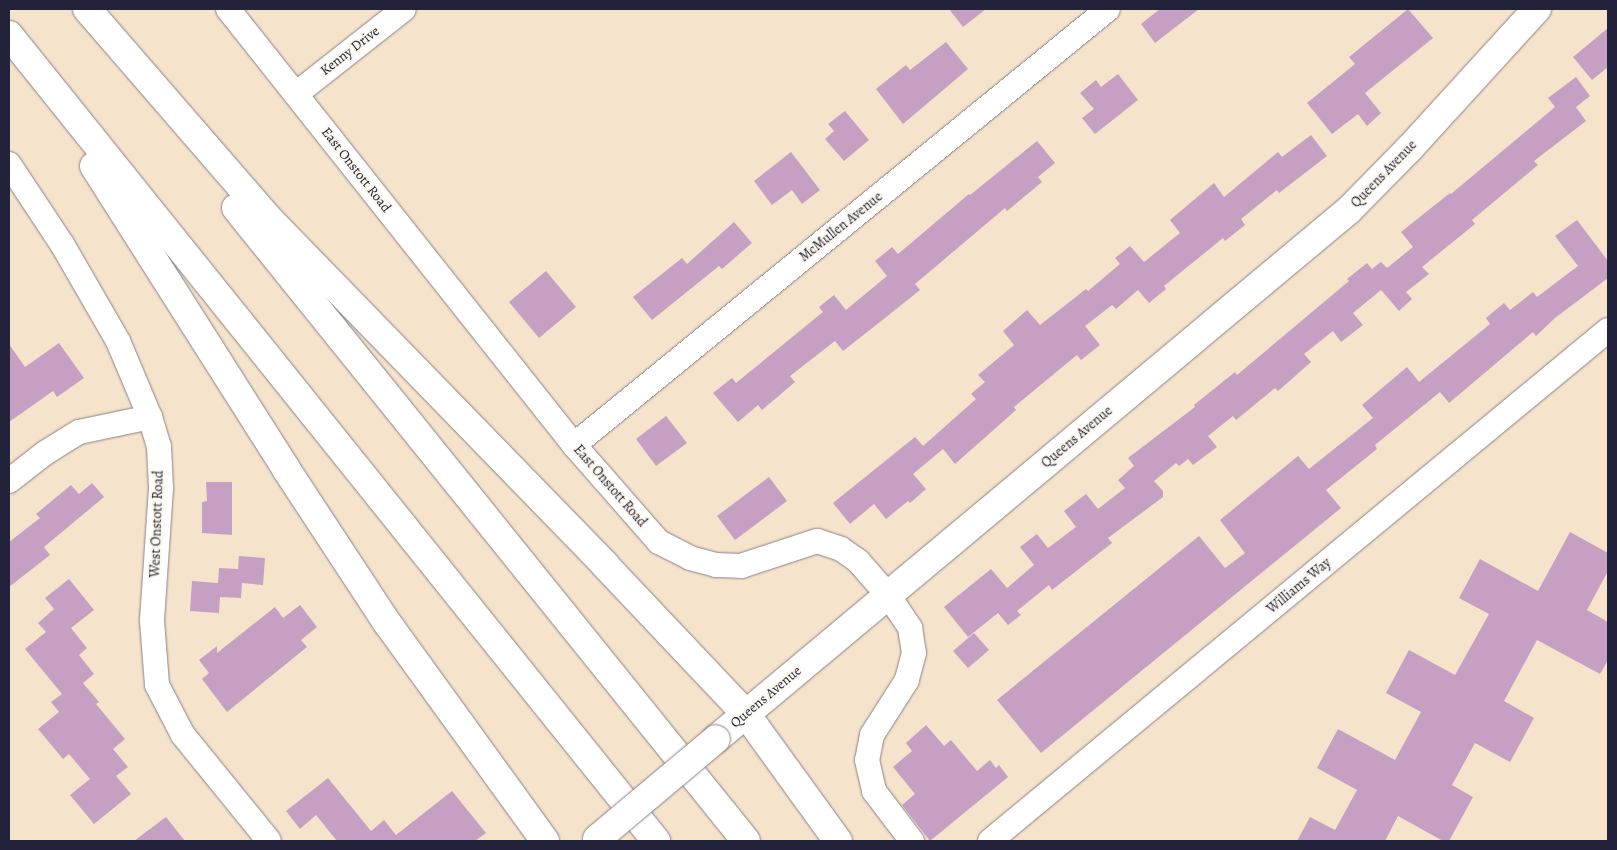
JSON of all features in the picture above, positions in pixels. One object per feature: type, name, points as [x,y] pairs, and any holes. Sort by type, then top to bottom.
[{"type":"main road","points":[[76,9],[746,841]]},
{"type":"main road","points":[[87,9],[270,220],[605,565],[746,714],[838,841]]},
{"type":"main road","name":"Queens Avenue","points":[[596,840],[1349,210],[1409,149],[1537,9]]},
{"type":"main road","points":[[16,44],[281,461],[388,624],[545,841]]},
{"type":"main road","points":[[16,44],[656,841]]},
{"type":"street","name":"East Onstott Road","points":[[228,9],[574,445],[659,542],[690,558],[716,565],[741,566],[817,541],[841,549],[858,561],[888,595],[910,628],[914,652],[907,680],[872,735],[867,760],[874,791],[912,841]]},
{"type":"street","name":"Kenny Drive","points":[[296,94],[404,9]]},
{"type":"street","name":"McMullen Avenue","points":[[574,445],[1108,9]]},
{"type":"street","name":"West Onstott Road","points":[[9,164],[62,244],[118,340],[150,417],[159,447],[161,488],[152,621],[157,685],[183,735],[257,837]]},
{"type":"street","name":"Williams Way","points":[[990,841],[1608,330]]},
{"type":"street","points":[[9,481],[45,453],[79,432],[150,417]]},
{"type":"building","points":[[949,9],[986,9],[963,27]]},
{"type":"building","points":[[1160,9],[1199,9],[1155,43],[1141,24]]},
{"type":"building","points":[[1408,9],[1433,38],[1365,93],[1381,113],[1367,126],[1358,114],[1332,134],[1307,103],[1355,64],[1349,57]]},
{"type":"building","points":[[1608,28],[1608,67],[1592,80],[1573,57]]},
{"type":"building","points":[[946,42],[968,69],[903,124],[876,89],[906,65],[910,70]]},
{"type":"building","points":[[1118,74],[1138,100],[1095,134],[1082,118],[1094,109],[1080,93],[1096,80],[1101,87]]},
{"type":"building","points":[[1576,77],[1590,96],[1576,107],[1586,121],[1534,161],[1538,165],[1472,220],[1475,224],[1422,267],[1429,274],[1406,292],[1412,299],[1399,311],[1381,290],[1353,313],[1363,325],[1341,342],[1333,331],[1304,354],[1311,362],[1278,391],[1275,388],[1236,420],[1233,416],[1208,436],[1217,447],[1193,465],[1188,459],[1179,466],[1176,463],[1154,481],[1163,491],[1163,497],[1108,538],[1112,543],[1052,590],[1049,585],[1017,611],[1021,615],[1008,625],[998,613],[968,637],[944,607],[991,569],[1007,588],[1034,565],[1020,547],[1037,534],[1048,548],[1076,527],[1064,511],[1086,494],[1098,509],[1125,488],[1118,480],[1134,466],[1128,458],[1195,407],[1194,405],[1235,372],[1237,375],[1349,281],[1347,279],[1367,263],[1372,269],[1381,262],[1387,268],[1413,247],[1401,232],[1451,194],[1555,107],[1548,98]]},
{"type":"building","points":[[845,111],[869,140],[844,161],[825,139],[834,131],[828,124]]},
{"type":"building","points":[[1311,135],[1327,156],[1279,193],[1277,190],[1241,219],[1245,225],[1225,241],[1223,238],[1164,286],[1166,289],[1149,303],[1138,290],[1116,309],[1112,305],[1085,326],[1100,345],[1081,360],[1077,355],[1014,407],[1016,410],[955,464],[943,449],[913,474],[926,489],[910,503],[908,501],[886,519],[874,504],[850,524],[833,503],[915,437],[923,446],[976,399],[971,394],[985,382],[978,375],[1014,345],[1003,331],[1027,310],[1040,325],[1086,289],[1088,291],[1120,264],[1115,258],[1130,246],[1144,262],[1180,233],[1170,220],[1214,183],[1224,197],[1278,152],[1282,157]]},
{"type":"building","points":[[1037,141],[1055,163],[1038,177],[1042,182],[1007,211],[1005,208],[915,284],[920,290],[843,351],[835,341],[790,376],[795,382],[762,410],[758,405],[738,422],[713,393],[732,378],[736,383],[823,312],[819,307],[834,295],[846,310],[887,276],[875,261],[892,247],[898,254],[969,194]]},
{"type":"building","points":[[791,152],[820,190],[802,204],[792,190],[772,205],[754,181]]},
{"type":"building","points":[[1577,220],[1608,261],[1608,278],[1555,318],[1536,336],[1533,332],[1449,403],[1440,392],[1375,445],[1377,449],[1326,490],[1341,508],[1041,753],[997,700],[1199,536],[1225,568],[1245,553],[1220,520],[1298,456],[1309,469],[1373,418],[1362,405],[1407,367],[1419,382],[1490,324],[1486,318],[1504,303],[1510,310],[1533,292],[1537,297],[1578,266],[1555,236]]},
{"type":"building","points":[[734,222],[752,243],[722,269],[719,266],[652,320],[633,297],[682,258],[687,264]]},
{"type":"building","points":[[546,271],[576,307],[539,338],[509,302]]},
{"type":"building","points":[[59,343],[84,378],[57,397],[53,391],[9,422],[9,344],[25,367]]},
{"type":"building","points":[[666,416],[687,443],[656,466],[636,439]]},
{"type":"building","points":[[769,477],[787,501],[735,540],[717,516]]},
{"type":"building","points":[[206,482],[232,482],[232,535],[202,533],[202,502],[207,501]]},
{"type":"building","points":[[92,483],[104,497],[44,547],[50,555],[9,587],[9,542],[40,518],[36,514],[71,485],[79,494]]},
{"type":"building","points":[[1570,532],[1608,553],[1608,571],[1587,610],[1608,622],[1608,660],[1600,674],[1537,640],[1504,701],[1534,718],[1510,762],[1475,743],[1452,785],[1473,797],[1449,841],[1443,841],[1398,816],[1385,841],[1297,841],[1310,817],[1335,830],[1357,790],[1317,768],[1338,729],[1395,760],[1421,712],[1386,693],[1409,650],[1455,675],[1489,614],[1459,598],[1480,559],[1538,591]]},
{"type":"building","points":[[239,556],[265,558],[263,585],[242,583],[241,598],[220,597],[219,613],[190,611],[192,581],[218,583],[219,568],[238,569]]},
{"type":"building","points":[[69,579],[94,610],[71,628],[87,648],[79,655],[94,674],[83,683],[99,702],[96,704],[125,739],[113,749],[128,767],[116,776],[131,794],[94,824],[70,795],[90,779],[69,754],[63,759],[38,729],[59,712],[51,702],[62,694],[25,649],[46,632],[38,623],[54,609],[45,598]]},
{"type":"building","points":[[300,605],[317,627],[301,640],[307,647],[227,712],[202,679],[209,673],[199,660],[217,646],[217,653],[275,607],[283,618]]},
{"type":"building","points":[[974,633],[989,650],[968,668],[953,651]]},
{"type":"building","points":[[926,725],[944,746],[951,740],[977,771],[990,760],[996,768],[999,765],[1008,777],[930,841],[902,805],[915,794],[893,767],[912,751],[906,743]]},
{"type":"building","points":[[328,778],[371,831],[384,820],[396,835],[452,791],[486,833],[475,841],[337,841],[316,815],[300,829],[286,811]]},
{"type":"building","points":[[166,817],[185,841],[134,841]]}]
